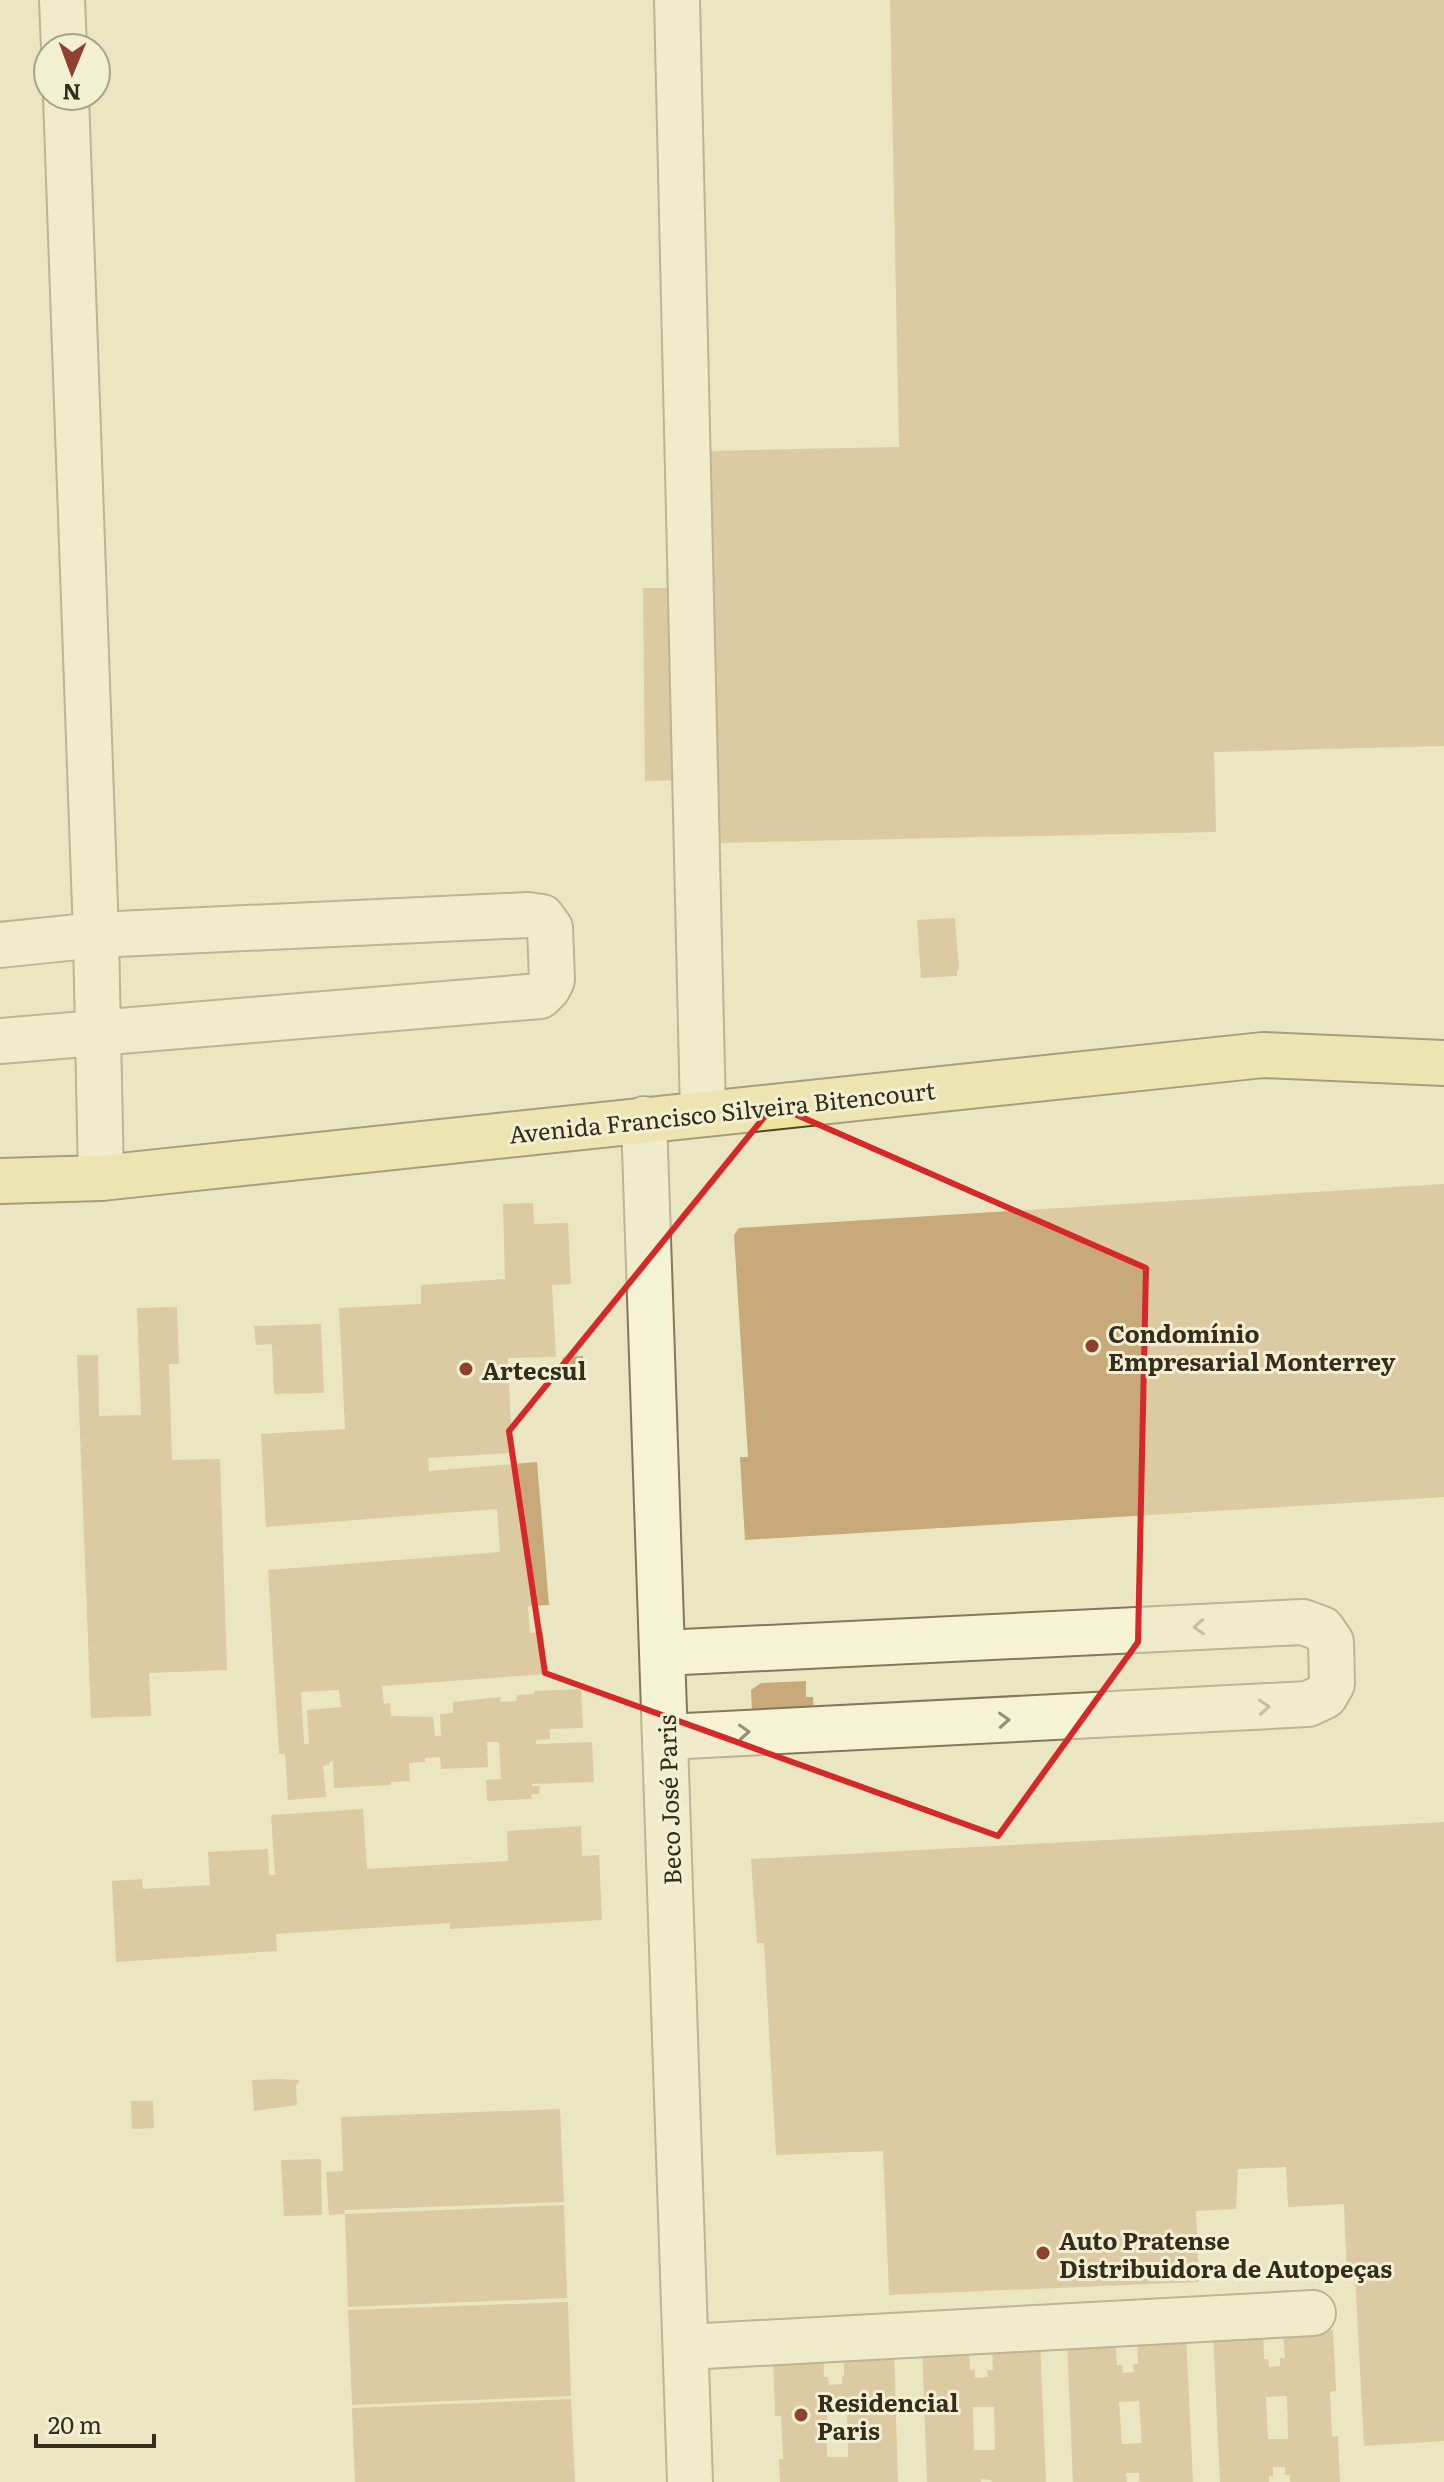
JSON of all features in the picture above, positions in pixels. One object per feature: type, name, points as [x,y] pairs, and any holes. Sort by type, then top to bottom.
[{"type":"main road","name":"Avenida Francisco Silveira Bitencourt","points":[[0,1181],[101,1178],[1263,1055],[1444,1063]]},
{"type":"street","points":[[62,0],[63,32]]},
{"type":"street","points":[[677,0],[703,1113]]},
{"type":"street","points":[[67,112],[96,935],[101,1178]]},
{"type":"street","points":[[0,945],[96,935],[528,915],[542,917],[550,928],[552,980],[540,996],[0,1041]]},
{"type":"street","name":"Beco José Paris","points":[[644,1119],[690,2482]]},
{"type":"street","points":[[662,1653],[1303,1622],[1322,1629],[1331,1642],[1332,1684],[1325,1696],[1308,1704],[666,1737]]},
{"type":"street","points":[[687,2347],[1313,2313]]},
{"type":"highlighted area","points":[[774,1105],[1146,1268],[1138,1642],[998,1836],[545,1673],[509,1431]]},
{"type":"building","points":[[890,0],[1444,0],[1444,746],[1214,752],[1216,832],[716,843],[708,451],[899,447]]},
{"type":"building","points":[[643,588],[679,588],[683,780],[645,781]]},
{"type":"building","points":[[955,918],[957,976],[921,978],[917,920]]},
{"type":"building","name":"Condomínio Empresarial Monterrey","points":[[1444,1184],[1444,1497],[745,1540],[740,1457],[748,1457],[734,1235],[739,1228]]},
{"type":"building","points":[[533,1203],[534,1224],[568,1223],[571,1284],[552,1285],[556,1357],[508,1358],[512,1453],[428,1458],[429,1471],[537,1462],[549,1605],[528,1606],[530,1633],[543,1632],[547,1674],[382,1686],[384,1704],[390,1703],[391,1716],[433,1717],[435,1736],[441,1736],[440,1714],[453,1713],[453,1702],[501,1697],[500,1702],[516,1701],[517,1695],[534,1694],[534,1691],[581,1689],[583,1728],[550,1729],[550,1739],[536,1740],[536,1744],[592,1742],[594,1782],[532,1784],[540,1786],[539,1794],[531,1794],[532,1799],[487,1801],[486,1780],[501,1779],[499,1742],[487,1742],[488,1767],[441,1769],[440,1757],[425,1758],[425,1762],[409,1763],[410,1781],[391,1782],[391,1785],[334,1788],[333,1761],[329,1762],[329,1765],[323,1766],[326,1797],[288,1800],[285,1754],[279,1754],[268,1570],[500,1552],[497,1509],[266,1527],[261,1434],[345,1429],[339,1308],[421,1304],[421,1285],[505,1279],[503,1204]],"holes":[[[339,1690],[341,1707],[307,1710],[309,1744],[304,1744],[301,1692]]]},
{"type":"building","points":[[177,1307],[179,1364],[169,1364],[172,1460],[220,1459],[227,1670],[149,1673],[151,1716],[91,1718],[77,1355],[98,1355],[99,1416],[141,1415],[137,1308]]},
{"type":"building","points":[[321,1324],[324,1393],[274,1394],[272,1344],[256,1345],[254,1326]]},
{"type":"building","points":[[583,1356],[584,1381],[563,1381],[562,1357]]},
{"type":"building","points":[[806,1681],[806,1697],[813,1697],[814,1712],[752,1711],[751,1690],[761,1683]]},
{"type":"building","points":[[363,1809],[367,1869],[508,1861],[507,1831],[581,1826],[582,1856],[599,1855],[602,1920],[450,1929],[450,1923],[276,1934],[277,1951],[116,1962],[112,1881],[142,1879],[143,1889],[210,1885],[208,1852],[268,1849],[269,1875],[275,1875],[271,1815]]},
{"type":"building","points":[[1444,1822],[1444,2441],[1364,2446],[1355,2275],[1347,2276],[1344,2204],[1288,2207],[1286,2167],[1238,2169],[1236,2209],[1196,2211],[1199,2282],[889,2295],[883,2151],[776,2155],[764,1943],[757,1943],[751,1859]]},
{"type":"building","points":[[252,2080],[299,2080],[296,2085],[297,2105],[254,2111]]},
{"type":"building","points":[[131,2101],[153,2101],[154,2128],[132,2129]]},
{"type":"building","points":[[560,2109],[564,2202],[344,2210],[345,2214],[329,2215],[326,2172],[343,2171],[341,2117]]},
{"type":"building","points":[[321,2159],[322,2215],[284,2216],[281,2160]]},
{"type":"building","points":[[564,2205],[567,2298],[348,2307],[345,2214]]},
{"type":"building","points":[[568,2302],[571,2396],[352,2405],[348,2310]]},
{"type":"building","points":[[1333,2330],[1336,2391],[1330,2392],[1332,2437],[1338,2436],[1340,2482],[1290,2482],[1290,2475],[1285,2475],[1285,2467],[1273,2467],[1273,2477],[1269,2476],[1269,2482],[1220,2482],[1213,2335],[1263,2332],[1264,2359],[1268,2359],[1269,2367],[1280,2366],[1280,2358],[1285,2358],[1283,2332]],"holes":[[[1287,2396],[1288,2439],[1268,2439],[1266,2397]]]},
{"type":"building","points":[[1186,2335],[1193,2482],[1143,2482],[1139,2481],[1139,2473],[1126,2473],[1127,2482],[1073,2482],[1067,2341],[1115,2338],[1117,2365],[1122,2365],[1123,2373],[1134,2372],[1133,2364],[1138,2364],[1137,2337]],"holes":[[[1139,2401],[1142,2443],[1122,2444],[1119,2402]]]},
{"type":"building","points":[[1040,2342],[1046,2482],[992,2482],[981,2479],[981,2482],[927,2482],[922,2347],[969,2346],[970,2370],[975,2369],[975,2378],[988,2377],[987,2370],[993,2370],[992,2343]],"holes":[[[973,2407],[994,2407],[995,2450],[974,2450]]]},
{"type":"building","name":"Residencial Paris","points":[[894,2347],[898,2482],[780,2482],[779,2459],[783,2459],[781,2416],[775,2416],[773,2353],[823,2352],[824,2377],[828,2377],[829,2385],[842,2384],[844,2349]],"holes":[[[827,2413],[847,2413],[848,2457],[827,2457]]]},
{"type":"building","points":[[571,2399],[575,2482],[355,2482],[352,2408]]},
{"type":"place","name":"Condomínio Empresarial Monterrey","points":[[1092,1346]]},
{"type":"place","name":"Artecsul","points":[[466,1369]]},
{"type":"place","name":"Auto Pratense Distribuidora de Autopeças","points":[[1043,2253]]},
{"type":"place","name":"Residencial Paris","points":[[801,2415]]}]
